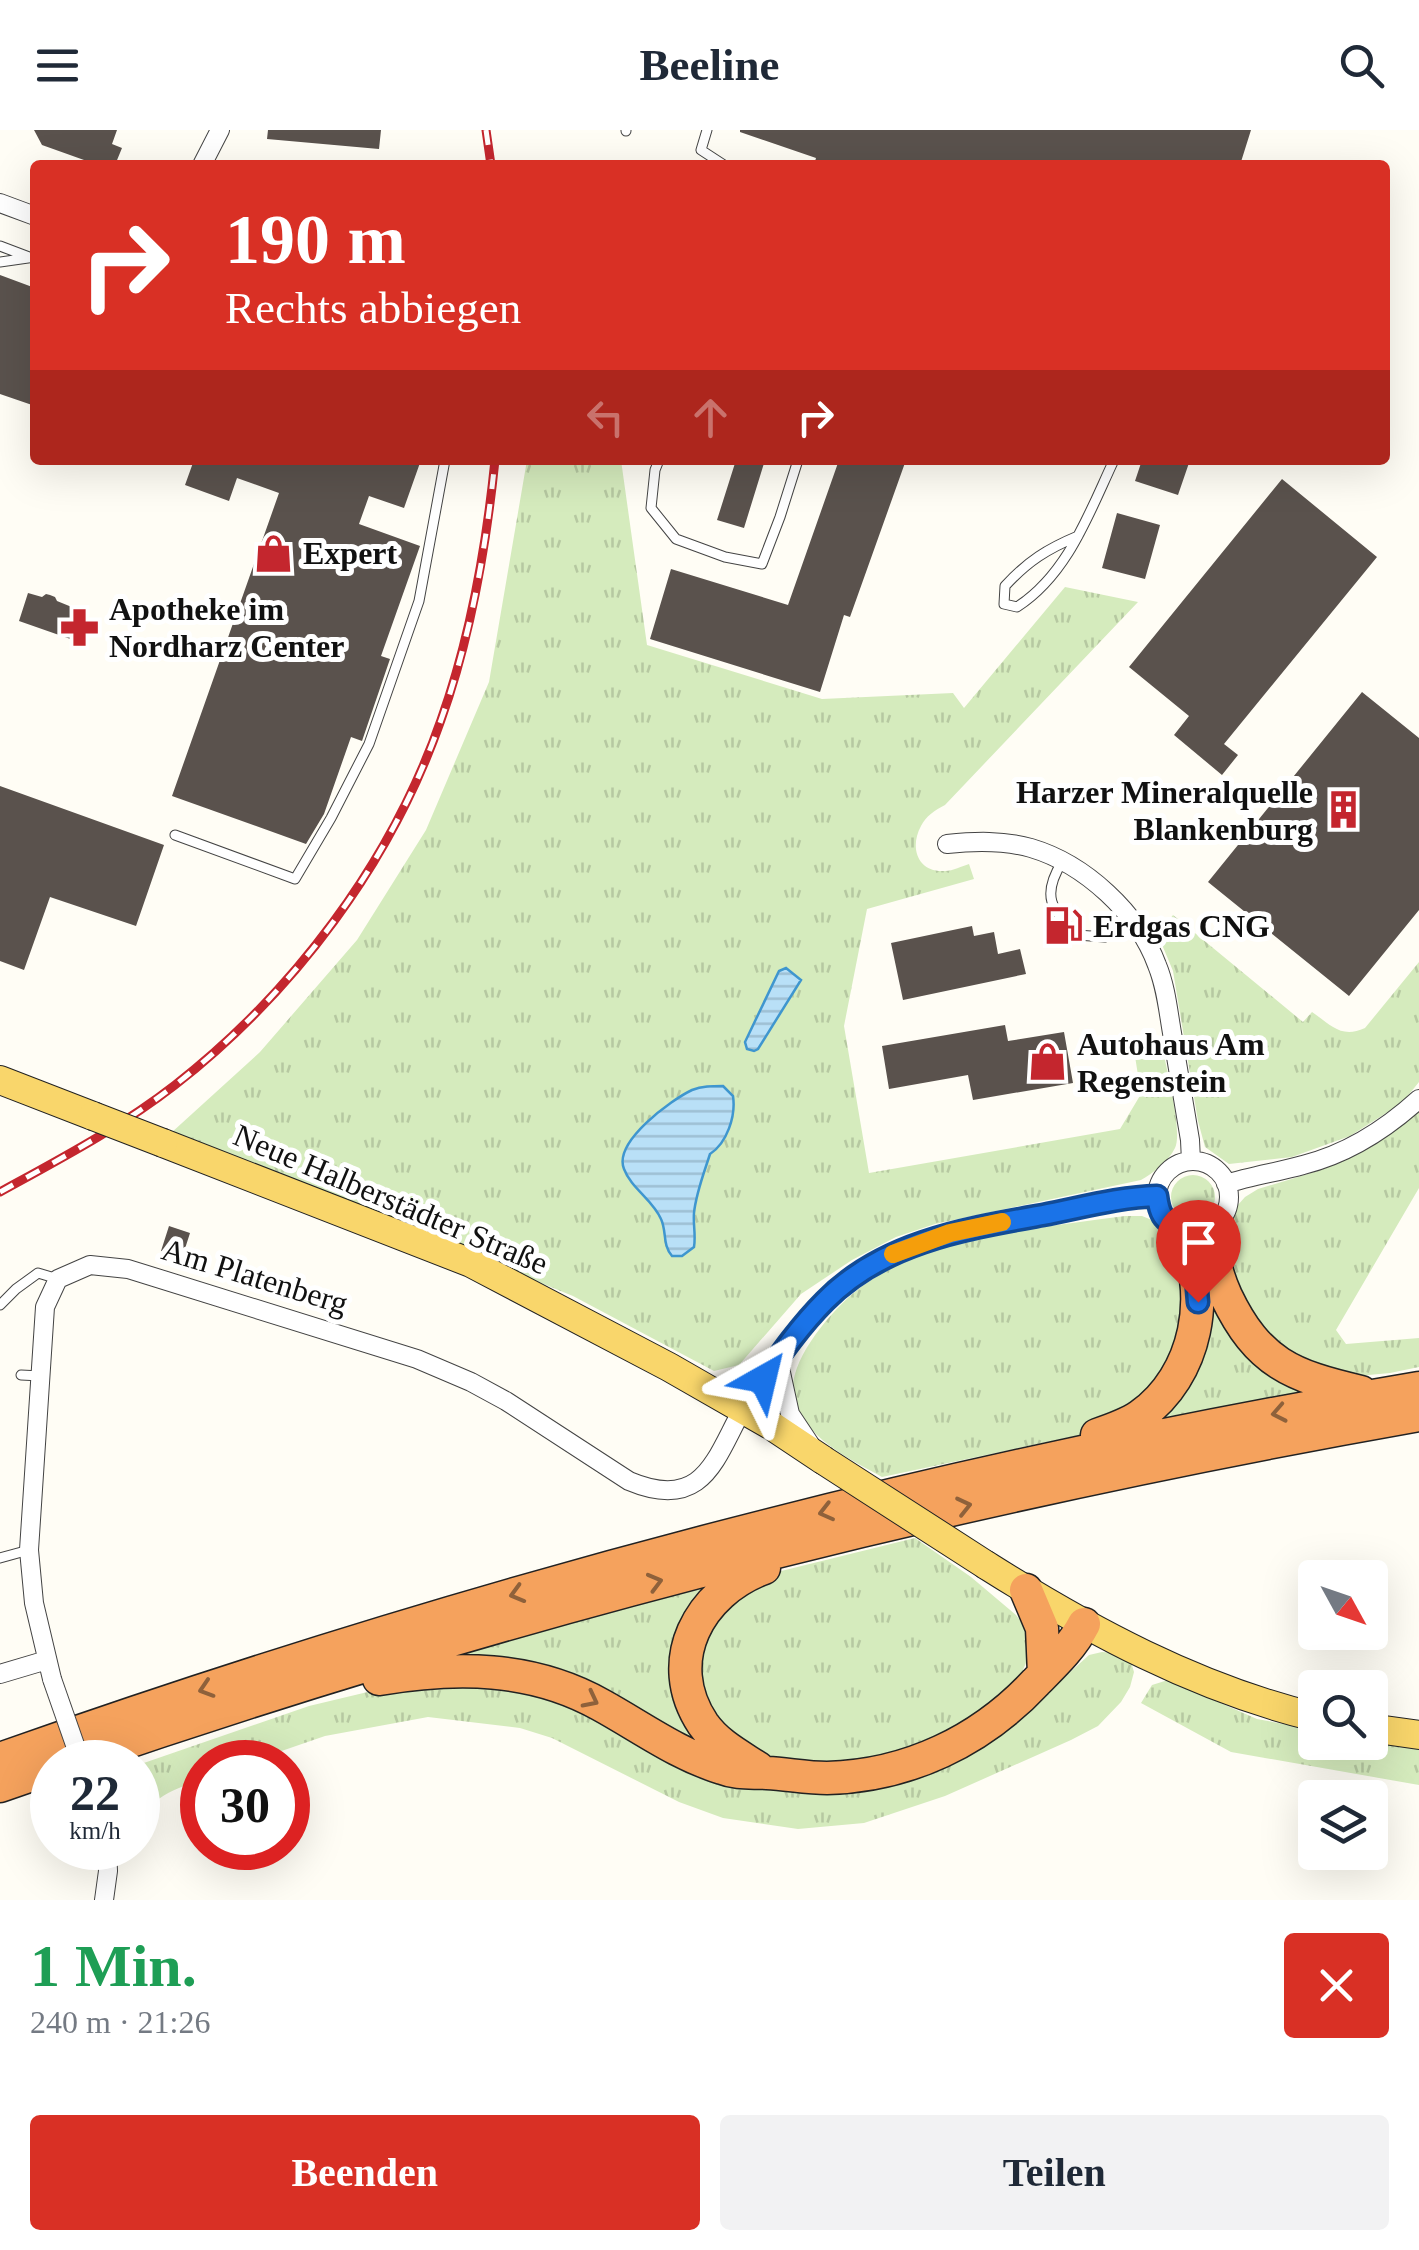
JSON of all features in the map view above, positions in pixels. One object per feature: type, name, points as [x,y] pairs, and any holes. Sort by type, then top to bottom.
[{"type":"highway","points":[[1087,1452],[1096,1436],[1124,1425],[1154,1405],[1175,1380],[1189,1352],[1196,1322],[1192,1256],[1197,1229],[1212,1239],[1220,1284],[1244,1332],[1262,1350],[1302,1377],[1375,1395]]},
{"type":"highway","points":[[0,1760],[188,1694],[467,1608],[773,1525],[1087,1452],[1419,1388]]},
{"type":"highway","points":[[136,1740],[547,1612],[790,1547],[1079,1480],[1419,1415]]},
{"type":"highway","points":[[766,1773],[722,1744],[704,1725],[692,1701],[686,1662],[699,1618],[718,1594],[746,1575],[779,1564],[790,1547]]},
{"type":"highway","points":[[1026,1590],[1042,1628],[1044,1674]]},
{"type":"highway","points":[[326,1678],[349,1686],[437,1672],[489,1671],[527,1676],[582,1695],[697,1760],[741,1774],[846,1777],[884,1771],[925,1758],[980,1731],[1044,1674],[1084,1624]]},
{"type":"highway","points":[[0,1786],[30,1776]]},
{"type":"main road","name":"Neue Halberstädter Straße","points":[[0,1080],[472,1263],[743,1409],[1084,1624],[1220,1688],[1298,1712]]},
{"type":"main road","points":[[1388,1731],[1419,1735]]},
{"type":"street","points":[[205,160],[220,130]]},
{"type":"street","points":[[0,203],[30,214]]},
{"type":"street","points":[[946,844],[988,842],[1031,848],[1094,882],[1138,927],[1157,963],[1166,994],[1191,1161]]},
{"type":"street","points":[[1226,1184],[1308,1164],[1348,1148],[1383,1128],[1419,1099]]},
{"type":"street","points":[[1191,1161],[1210,1166],[1226,1184],[1226,1210],[1197,1229],[1163,1218],[1158,1187],[1165,1174],[1177,1165],[1191,1161]]},
{"type":"street","name":"Am Platenberg","points":[[58,1279],[90,1265],[128,1268],[417,1358],[506,1401],[630,1481],[649,1490],[675,1490],[700,1479],[717,1460],[743,1409],[812,1315],[834,1292],[868,1269],[913,1246],[974,1227],[1157,1196]]},
{"type":"street","points":[[58,1279],[45,1307],[29,1550],[34,1603],[47,1660],[73,1740]]},
{"type":"street","points":[[778,1359],[790,1414],[823,1460]]},
{"type":"street","points":[[0,1674],[47,1660]]},
{"type":"street","points":[[104,1900],[108,1870]]},
{"type":"lane","points":[[707,130],[700,150],[716,160]]},
{"type":"lane","points":[[0,246],[30,257]]},
{"type":"lane","points":[[0,262],[30,258]]},
{"type":"lane","points":[[176,835],[295,880],[369,744],[418,600],[445,465]]},
{"type":"lane","points":[[658,465],[651,508],[676,539],[725,557],[762,564],[796,465]]},
{"type":"lane","points":[[1078,536],[1026,563],[1005,586],[1004,604],[1017,606],[1035,595],[1057,570],[1078,536],[1112,465]]},
{"type":"lane","points":[[1062,862],[1051,880],[1050,901],[1077,936],[1105,937],[1138,927]]},
{"type":"lane","points":[[0,1305],[38,1273],[58,1279]]},
{"type":"lane","points":[[21,1376],[41,1376]]},
{"type":"lane","points":[[0,1558],[29,1550]]},
{"type":"green space","points":[[526,465],[622,465],[647,645],[822,699],[953,693],[964,708],[1065,587],[1138,602],[945,805],[923,822],[916,843],[922,863],[936,871],[969,864],[974,879],[867,909],[844,1026],[869,1173],[1120,1129],[1141,1094],[1134,1050],[1162,1046],[1175,1114],[1177,1140],[1172,1153],[1141,1180],[935,1224],[896,1237],[801,1294],[739,1365],[714,1371],[573,1296],[171,1133],[260,1052],[357,940],[426,830],[489,682]]},
{"type":"green space","points":[[1173,915],[1303,1022],[1312,1012],[1343,1031],[1365,1028],[1419,962],[1419,1082],[1402,1103],[1350,1136],[1292,1157],[1229,1164],[1205,1147],[1198,1121],[1173,971],[1158,935]]},
{"type":"green space","points":[[1419,1110],[1419,1188],[1336,1330],[1346,1344],[1419,1338],[1419,1367],[1358,1376],[1327,1374],[1267,1343],[1232,1290],[1223,1231],[1245,1197],[1371,1147]]},
{"type":"green space","points":[[1193,1175],[1209,1181],[1215,1197],[1209,1213],[1193,1219],[1177,1213],[1171,1197],[1177,1181]]},
{"type":"green space","points":[[1125,1216],[1152,1220],[1175,1240],[1187,1269],[1180,1360],[1115,1423],[1080,1435],[882,1477],[830,1446],[807,1425],[794,1398],[793,1384],[803,1354],[834,1311],[882,1273],[920,1254],[977,1238]]},
{"type":"green space","points":[[1205,1296],[1310,1390],[1152,1422]]},
{"type":"green space","points":[[915,1538],[971,1577],[1016,1615],[1030,1633],[1029,1656],[1019,1679],[991,1708],[931,1744],[870,1763],[808,1766],[750,1753],[705,1708],[698,1642],[709,1616],[765,1575]]},
{"type":"green space","points":[[707,1586],[686,1623],[722,1754],[447,1657]]},
{"type":"green space","points":[[1115,1653],[1131,1662],[1134,1672],[1121,1702],[1098,1726],[945,1796],[864,1823],[798,1829],[723,1818],[679,1802],[552,1738],[520,1728],[428,1717],[310,1741],[210,1740],[309,1706],[376,1690],[453,1681],[563,1699],[726,1781],[799,1793],[864,1790],[1012,1725],[1089,1655]]},
{"type":"green space","points":[[1168,1680],[1257,1719],[1298,1727],[1298,1760],[1388,1760],[1388,1743],[1419,1747],[1419,1785],[1231,1752],[1141,1703],[1152,1685]]},
{"type":"green space","points":[[180,1751],[180,1788],[160,1799],[160,1757]]},
{"type":"water","points":[[786,968],[801,980],[758,1049],[747,1049],[745,1042],[779,971]]},
{"type":"water","points":[[723,1086],[733,1096],[733,1112],[726,1136],[710,1154],[700,1183],[694,1213],[694,1247],[682,1256],[672,1256],[661,1219],[627,1176],[623,1158],[635,1135],[671,1103],[696,1089]]},
{"type":"building","points":[[34,130],[117,130],[112,144],[122,148],[117,160],[84,160],[42,145]]},
{"type":"building","points":[[268,130],[381,130],[379,149],[267,139]]},
{"type":"building","points":[[1251,130],[1242,160],[815,160],[740,132]]},
{"type":"building","points":[[0,275],[30,286],[30,404],[0,394]]},
{"type":"building","points":[[192,465],[419,465],[404,508],[369,496],[359,524],[420,546],[381,656],[390,659],[362,741],[351,737],[324,814],[306,844],[172,796],[279,493],[237,478],[229,501],[185,485]]},
{"type":"building","points":[[734,465],[763,465],[744,528],[717,520]]},
{"type":"building","points":[[837,465],[904,465],[850,617],[844,615],[820,692],[650,639],[671,569],[788,605]]},
{"type":"building","points":[[1140,465],[1188,465],[1178,495],[1135,481]]},
{"type":"building","points":[[1282,479],[1377,557],[1224,744],[1238,755],[1222,775],[1174,735],[1189,716],[1129,667]]},
{"type":"building","points":[[1117,513],[1160,525],[1145,579],[1102,568]]},
{"type":"building","points":[[28,593],[50,595],[84,612],[87,619],[79,642],[19,621]]},
{"type":"building","name":"Harzer Mineralquelle Blankenburg","points":[[1362,692],[1419,738],[1419,910],[1349,996],[1208,882]]},
{"type":"building","points":[[0,786],[164,845],[136,926],[50,897],[24,970],[0,961]]},
{"type":"building","points":[[972,926],[974,936],[994,932],[998,954],[1020,949],[1026,974],[903,1000],[891,943]]},
{"type":"building","points":[[1005,1025],[1008,1041],[1064,1032],[1073,1083],[973,1100],[968,1075],[889,1089],[882,1046]]},
{"type":"building","points":[[169,1226],[190,1233],[182,1258],[161,1251]]},
{"type":"railway","points":[[486,130],[490,160]]},
{"type":"railway","points":[[0,1192],[133,1115],[219,1048],[298,966],[366,874],[420,773],[452,688],[476,592],[494,465]]},
{"type":"slow traffic","points":[[893,1254],[931,1238],[1002,1222]]},
{"type":"place","name":"Expert","points":[[273,553]]},
{"type":"place","name":"Apotheke im Nordharz Center","points":[[79,627]]},
{"type":"place","name":"Harzer Mineralquelle Blankenburg","points":[[1343,810]]},
{"type":"place","name":"Erdgas CNG","points":[[1063,926]]},
{"type":"place","name":"Autohaus Am Regenstein","points":[[1047,1062]]},
{"type":"route","points":[[763,1379],[826,1299],[893,1254],[950,1233],[1064,1211],[1157,1196],[1163,1218],[1181,1232],[1188,1245],[1198,1302]]}]
